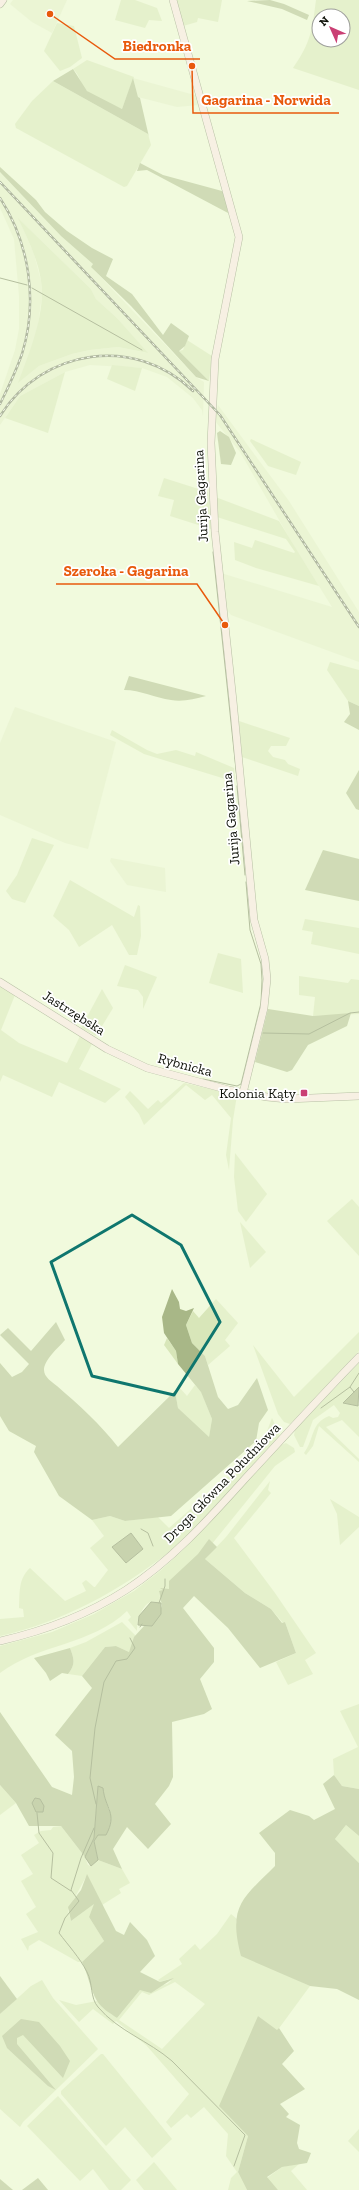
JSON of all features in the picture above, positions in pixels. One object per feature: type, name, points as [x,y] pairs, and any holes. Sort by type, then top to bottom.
[{"type":"street","points":[[0,4],[3,0]]},
{"type":"street","name":"Jurija Gagarina","points":[[173,0],[239,238],[214,359],[211,443],[215,532],[254,920],[265,960],[267,980],[264,1008],[243,1093]]},
{"type":"street","name":"Jastrzębska","points":[[0,982],[107,1049],[147,1068]]},
{"type":"street","name":"Rybnicka","points":[[147,1068],[243,1093],[287,1099],[359,1096]]},
{"type":"street","name":"Droga Główna Południowa","points":[[0,1642],[42,1630],[78,1616],[124,1591],[148,1574],[197,1531],[359,1357]]},
{"type":"highlighted area","points":[[132,1215],[181,1245],[220,1322],[174,1395],[92,1376],[51,1262]]},
{"type":"shaded area","points":[[13,0],[67,0],[52,33],[32,22],[10,4]]},
{"type":"shaded area","points":[[121,0],[135,0],[157,8],[162,21],[149,20],[145,28],[115,20]]},
{"type":"shaded area","points":[[175,0],[222,0],[218,22],[198,18],[197,22],[183,26]]},
{"type":"shaded area","points":[[270,0],[284,4],[309,15],[307,20],[282,9],[247,1]]},
{"type":"shaded area","points":[[316,0],[359,0],[359,90],[293,68],[304,51],[311,32],[311,48],[351,48],[351,8],[315,8]]},
{"type":"shaded area","points":[[57,23],[74,26],[82,58],[70,67],[60,71],[44,51]]},
{"type":"shaded area","points":[[87,60],[134,77],[122,109],[98,99],[84,88],[73,69]]},
{"type":"shaded area","points":[[73,69],[87,91],[122,109],[133,78],[138,97],[140,98],[149,137],[148,134],[53,81]]},
{"type":"shaded area","points":[[133,78],[198,96],[199,105],[177,107],[138,97]]},
{"type":"shaded area","points":[[53,81],[148,134],[151,145],[127,186],[124,187],[16,128],[15,124],[32,101]]},
{"type":"shaded area","points":[[140,163],[163,175],[222,191],[226,197],[228,213],[147,170],[137,171]]},
{"type":"shaded area","points":[[0,167],[36,200],[45,212],[67,231],[92,248],[113,259],[106,276],[132,294],[163,335],[171,323],[189,336],[185,346],[179,351],[209,381],[196,377],[131,306],[91,267],[93,264],[61,236],[0,172]]},
{"type":"shaded area","points":[[0,172],[61,236],[93,264],[91,267],[196,377],[204,382],[203,416],[202,410],[193,398],[167,377],[142,368],[90,365],[65,372],[20,396],[0,425],[0,394],[15,350],[19,329],[19,296],[14,239],[0,208]],"holes":[[[19,219],[91,289],[96,299],[117,318],[147,353],[118,347],[90,350],[72,354],[39,366],[19,382],[37,333],[42,295],[41,281],[34,254]]]},
{"type":"shaded area","points":[[18,218],[91,289],[96,299],[117,318],[148,353],[118,347],[90,350],[72,354],[39,366],[18,383],[36,333],[42,293],[40,273],[32,249]]},
{"type":"shaded area","points":[[187,340],[212,356],[209,381],[179,351],[183,350]]},
{"type":"shaded area","points":[[112,365],[142,368],[135,391],[107,379]]},
{"type":"shaded area","points":[[65,372],[48,433],[5,418],[20,396]]},
{"type":"shaded area","points":[[218,405],[289,501],[359,612],[359,662],[231,615],[227,610],[221,573],[332,607],[294,546],[240,452],[215,421]]},
{"type":"shaded area","points":[[220,431],[229,437],[236,453],[231,465],[221,464],[217,433]]},
{"type":"shaded area","points":[[251,439],[301,462],[296,475],[268,466],[250,441]]},
{"type":"shaded area","points":[[164,478],[208,492],[211,529],[170,516],[174,500],[158,496]]},
{"type":"shaded area","points":[[218,498],[279,521],[319,586],[256,568],[235,560],[234,542],[252,548],[255,540],[294,553],[295,552],[286,539],[217,517],[215,499]]},
{"type":"shaded area","points":[[330,662],[359,670],[359,706],[348,701],[327,670]]},
{"type":"shaded area","points":[[129,676],[206,696],[175,701],[136,691],[124,690]]},
{"type":"shaded area","points":[[348,701],[359,706],[359,730],[344,722],[350,714]]},
{"type":"shaded area","points":[[15,707],[116,742],[88,849],[65,843],[0,815],[0,743]]},
{"type":"shaded area","points":[[239,721],[290,738],[286,746],[271,746],[268,751],[273,757],[285,760],[288,764],[300,769],[298,776],[242,757]]},
{"type":"shaded area","points":[[112,730],[157,754],[176,750],[195,756],[196,752],[234,768],[235,779],[232,781],[144,754],[110,735]]},
{"type":"shaded area","points":[[359,770],[359,810],[356,809],[346,793]]},
{"type":"shaded area","points":[[32,838],[54,845],[25,903],[12,899],[6,891],[17,875]]},
{"type":"shaded area","points":[[323,850],[359,859],[359,901],[305,890]]},
{"type":"shaded area","points":[[111,858],[165,868],[166,892],[127,885],[110,861]]},
{"type":"shaded area","points":[[70,880],[134,917],[138,905],[140,906],[141,936],[137,955],[129,955],[112,925],[79,947],[69,930],[53,916]]},
{"type":"shaded area","points":[[305,919],[359,928],[359,954],[311,944],[313,932],[302,930]]},
{"type":"shaded area","points":[[218,953],[241,959],[243,993],[209,983]]},
{"type":"shaded area","points":[[125,965],[157,977],[143,1009],[143,997],[138,990],[117,986]]},
{"type":"shaded area","points":[[299,976],[348,983],[351,979],[359,980],[359,1014],[313,1016],[315,997],[299,995]]},
{"type":"shaded area","points":[[0,986],[15,995],[1,1030],[19,1043],[67,1063],[80,1036],[92,1044],[79,1069],[121,1089],[105,1103],[59,1082],[52,1097],[3,1075],[0,1082]]},
{"type":"shaded area","points":[[102,989],[113,1008],[96,1036],[81,1028]]},
{"type":"shaded area","points":[[268,1009],[313,1016],[351,1013],[347,1026],[308,1045],[292,1070],[287,1072],[255,1062]]},
{"type":"shaded area","points":[[184,1083],[237,1095],[233,1120],[229,1170],[226,1155],[231,1118],[212,1095],[205,1100],[186,1085],[144,1125],[139,1114],[125,1097],[130,1091],[148,1109],[158,1100],[161,1103]]},
{"type":"shaded area","points":[[235,1153],[267,1194],[246,1222],[238,1211],[234,1177]]},
{"type":"shaded area","points":[[352,1199],[359,1207],[359,1256],[327,1221]]},
{"type":"shaded area","points":[[240,1222],[266,1252],[250,1268]]},
{"type":"shaded area","points":[[172,1289],[179,1302],[180,1309],[186,1311],[194,1308],[186,1325],[192,1343],[205,1356],[218,1397],[228,1409],[238,1405],[257,1378],[268,1410],[259,1423],[256,1441],[171,1516],[125,1521],[110,1516],[92,1520],[59,1496],[34,1452],[36,1446],[9,1431],[0,1416],[0,1363],[12,1377],[22,1372],[29,1364],[0,1335],[8,1328],[31,1351],[56,1322],[65,1340],[46,1362],[44,1373],[104,1430],[118,1447],[175,1391],[178,1408],[209,1437],[212,1419],[201,1392],[178,1364],[176,1351],[164,1333],[162,1317]]},
{"type":"shaded area","points":[[216,1299],[238,1323],[225,1340],[230,1346],[208,1365],[205,1356],[192,1343],[186,1325],[193,1311],[199,1318]]},
{"type":"shaded area","points":[[359,1332],[359,1351],[290,1424],[284,1422],[278,1414],[253,1345],[294,1397]]},
{"type":"shaded area","points":[[167,1338],[176,1351],[178,1364],[164,1345]]},
{"type":"shaded area","points":[[359,1363],[359,1387],[344,1403],[359,1404],[359,1437],[342,1420],[326,1427],[359,1459],[359,1462],[319,1426],[313,1446],[306,1455],[304,1453],[319,1423],[329,1416],[333,1418],[338,1417],[340,1413],[334,1405],[313,1420],[303,1447],[300,1447],[294,1435],[295,1430]]},
{"type":"shaded area","points":[[195,1385],[201,1391],[212,1419],[209,1438],[178,1408],[175,1391],[179,1387],[187,1396]]},
{"type":"shaded area","points":[[359,1387],[358,1406],[343,1403]]},
{"type":"shaded area","points":[[272,1418],[280,1436],[199,1524],[170,1551],[151,1566],[111,1592],[68,1614],[23,1630],[0,1636],[0,1619],[24,1617],[23,1609],[19,1608],[20,1586],[23,1577],[30,1568],[65,1601],[86,1591],[82,1583],[86,1580],[95,1587],[108,1570],[90,1548],[104,1536],[92,1520],[110,1516],[125,1521],[158,1517],[169,1528],[261,1447]]},
{"type":"shaded area","points":[[286,1443],[294,1448],[295,1452],[275,1466],[203,1555],[180,1591],[159,1592],[161,1603],[151,1602],[142,1610],[137,1631],[128,1620],[131,1617],[127,1611],[98,1631],[31,1656],[15,1663],[0,1673],[0,1646],[52,1632],[94,1614],[134,1591],[160,1571],[182,1551],[281,1445]]},
{"type":"shaded area","points":[[270,1481],[268,1490],[271,1493],[234,1538],[275,1593],[316,1653],[305,1660],[313,1674],[288,1685],[276,1662],[296,1653],[285,1622],[283,1623],[271,1609],[245,1593],[205,1559],[226,1537]]},
{"type":"shaded area","points":[[330,1499],[359,1517],[359,1527],[340,1545],[337,1514]]},
{"type":"shaded area","points":[[131,1533],[143,1549],[126,1563],[112,1547]]},
{"type":"shaded area","points":[[209,1539],[217,1547],[205,1559],[245,1593],[271,1609],[282,1623],[285,1622],[296,1653],[260,1668],[228,1628],[194,1596],[183,1608],[214,1648],[214,1662],[200,1679],[212,1709],[204,1714],[172,1722],[173,1777],[169,1786],[155,1804],[171,1824],[148,1849],[127,1827],[113,1849],[122,1869],[98,1860],[94,1841],[110,1810],[98,1786],[94,1838],[85,1857],[61,1826],[29,1826],[16,1803],[0,1785],[0,1712],[52,1787],[72,1795],[74,1777],[72,1751],[55,1735],[92,1688],[82,1676],[105,1647],[116,1646],[129,1652],[134,1637],[144,1626],[152,1626],[162,1606],[159,1591],[163,1590],[160,1588],[169,1589],[169,1581],[198,1554]]},
{"type":"shaded area","points":[[151,1602],[161,1603],[161,1614],[152,1626],[138,1625],[139,1616]]},
{"type":"shaded area","points":[[122,1622],[136,1636],[129,1652],[116,1646],[105,1647],[82,1676],[68,1674],[74,1661],[70,1648],[86,1642]]},
{"type":"shaded area","points":[[70,1648],[74,1661],[71,1670],[68,1674],[62,1673],[50,1681],[46,1673],[34,1658]]},
{"type":"shaded area","points":[[359,1704],[359,1789],[342,1786],[334,1775],[333,1759],[358,1747],[340,1711]]},
{"type":"shaded area","points":[[334,1775],[342,1786],[359,1789],[359,1836],[346,1825],[335,1839],[359,1863],[359,2000],[337,1989],[310,1986],[241,1956],[237,1939],[237,1914],[241,1905],[246,1896],[275,1866],[275,1853],[259,1833],[290,1810],[309,1816],[314,1820],[335,1809],[323,1784]]},
{"type":"shaded area","points":[[0,1785],[16,1803],[0,1815]]},
{"type":"shaded area","points":[[98,1786],[103,1788],[110,1811],[111,1821],[106,1835],[98,1835],[94,1841],[98,1860],[91,1866],[85,1857],[94,1838]]},
{"type":"shaded area","points":[[35,1798],[40,1799],[44,1806],[43,1812],[36,1812],[32,1803]]},
{"type":"shaded area","points":[[346,1825],[359,1836],[359,1863],[335,1839]]},
{"type":"shaded area","points":[[61,1826],[85,1857],[88,1865],[91,1866],[98,1860],[122,1869],[130,1883],[119,1889],[121,1893],[102,1905],[87,1875],[68,1910],[71,1921],[95,1903],[89,1917],[104,1941],[82,1962],[78,1962],[39,1940],[29,1946],[28,1951],[21,1939],[38,1932],[26,1914],[36,1907],[21,1881],[33,1874],[21,1855],[39,1843],[34,1835],[41,1831],[51,1830],[53,1827]]},
{"type":"shaded area","points":[[87,1874],[116,1931],[124,1935],[130,1922],[147,1940],[155,1956],[140,1972],[160,1982],[174,1978],[151,1993],[140,1990],[117,2018],[104,2009],[97,2001],[82,1962],[104,1941],[89,1917],[94,1904],[71,1921],[68,1907],[81,1890]]},
{"type":"shaded area","points":[[231,1914],[237,1919],[236,1923],[284,1974],[310,1986],[277,2031],[258,2016],[248,2136],[238,2172],[247,2190],[228,2190],[231,2178],[237,2172],[226,2156],[228,2134],[204,2107],[191,2118],[187,2114],[171,2128],[166,2122],[189,2094],[146,2045],[116,2021],[113,2024],[93,2009],[79,2022],[59,2000],[76,2005],[97,2001],[103,2008],[117,2018],[140,1990],[167,1984],[171,1981],[169,1979],[160,1982],[158,1980],[182,1964],[179,1959],[195,1944],[200,1950],[217,1934]],"holes":[[[175,1982],[205,2004],[162,2049],[119,2020],[142,1992],[149,1995]]]},
{"type":"shaded area","points":[[0,1976],[17,1999],[0,2014]]},
{"type":"shaded area","points":[[42,1980],[53,1998],[98,2049],[23,2122],[20,2127],[0,2109],[0,2014],[31,1986]]},
{"type":"shaded area","points":[[258,2016],[277,2030],[279,2028],[294,2051],[282,2064],[305,2089],[280,2104],[289,2114],[286,2117],[300,2125],[297,2143],[299,2149],[311,2153],[307,2163],[282,2167],[267,2177],[278,2190],[247,2190],[238,2172],[248,2136],[219,2106]]},
{"type":"shaded area","points":[[21,2019],[39,2022],[60,2046],[70,2061],[63,2078],[23,2035],[17,2038],[17,2044],[56,2090],[48,2086],[7,2048],[2,2036]]},
{"type":"shaded area","points":[[101,2054],[103,2054],[172,2139],[152,2158],[125,2127],[106,2146],[61,2094],[61,2091]]},
{"type":"shaded area","points":[[58,2096],[131,2180],[121,2190],[109,2190],[93,2169],[80,2181],[27,2126]]},
{"type":"shaded area","points":[[359,2129],[359,2152],[348,2141]]},
{"type":"shaded area","points":[[154,2162],[177,2190],[144,2190],[136,2180]]},
{"type":"shaded area","points":[[300,2163],[291,2171],[307,2190],[278,2190],[267,2178],[282,2167]]},
{"type":"shaded area","points":[[38,2178],[48,2190],[22,2190]]},
{"type":"shaded area","points":[[0,2179],[13,2190],[0,2190]]},
{"type":"waterway","points":[[0,278],[27,285]]},
{"type":"waterway","points":[[32,288],[142,350]]},
{"type":"waterway","points":[[213,552],[237,779]]},
{"type":"waterway","points":[[237,786],[245,875]]},
{"type":"waterway","points":[[203,1079],[237,1086],[241,1084],[261,1003],[261,964],[250,930],[246,882]]},
{"type":"waterway","points":[[263,1033],[309,1034],[350,1013],[359,1012]]},
{"type":"waterway","points":[[350,1387],[359,1373]]},
{"type":"waterway","points":[[321,1408],[350,1387],[354,1392]]},
{"type":"waterway","points":[[141,1529],[148,1533],[153,1546]]},
{"type":"waterway","points":[[159,1603],[165,1586],[165,1579]]},
{"type":"waterway","points":[[96,1804],[90,1778],[95,1728],[104,1682],[116,1661],[127,1659],[135,1648],[130,1638]]},
{"type":"waterway","points":[[37,1813],[39,1833],[53,1853],[51,1878],[71,1891]]},
{"type":"waterway","points":[[94,1828],[81,1858],[71,1890],[79,1901],[65,1918],[59,1933],[87,1972],[95,2003],[98,2007],[115,2023],[172,2061],[245,2135],[234,2166]]},
{"type":"railway","points":[[0,182],[220,415],[359,627]]},
{"type":"railway","points":[[0,198],[18,234],[24,254],[30,294],[30,314],[22,354],[0,404]]},
{"type":"railway","points":[[0,416],[18,393],[40,376],[64,364],[90,357],[118,356],[144,361],[170,373],[193,391]]},
{"type":"place","name":"Biedronka","points":[[50,14]]},
{"type":"place","name":"Gagarina - Norwida","points":[[192,66]]},
{"type":"place","name":"Szeroka - Gagarina","points":[[225,625]]},
{"type":"place","name":"Kolonia Kąty","points":[[304,1093]]}]
